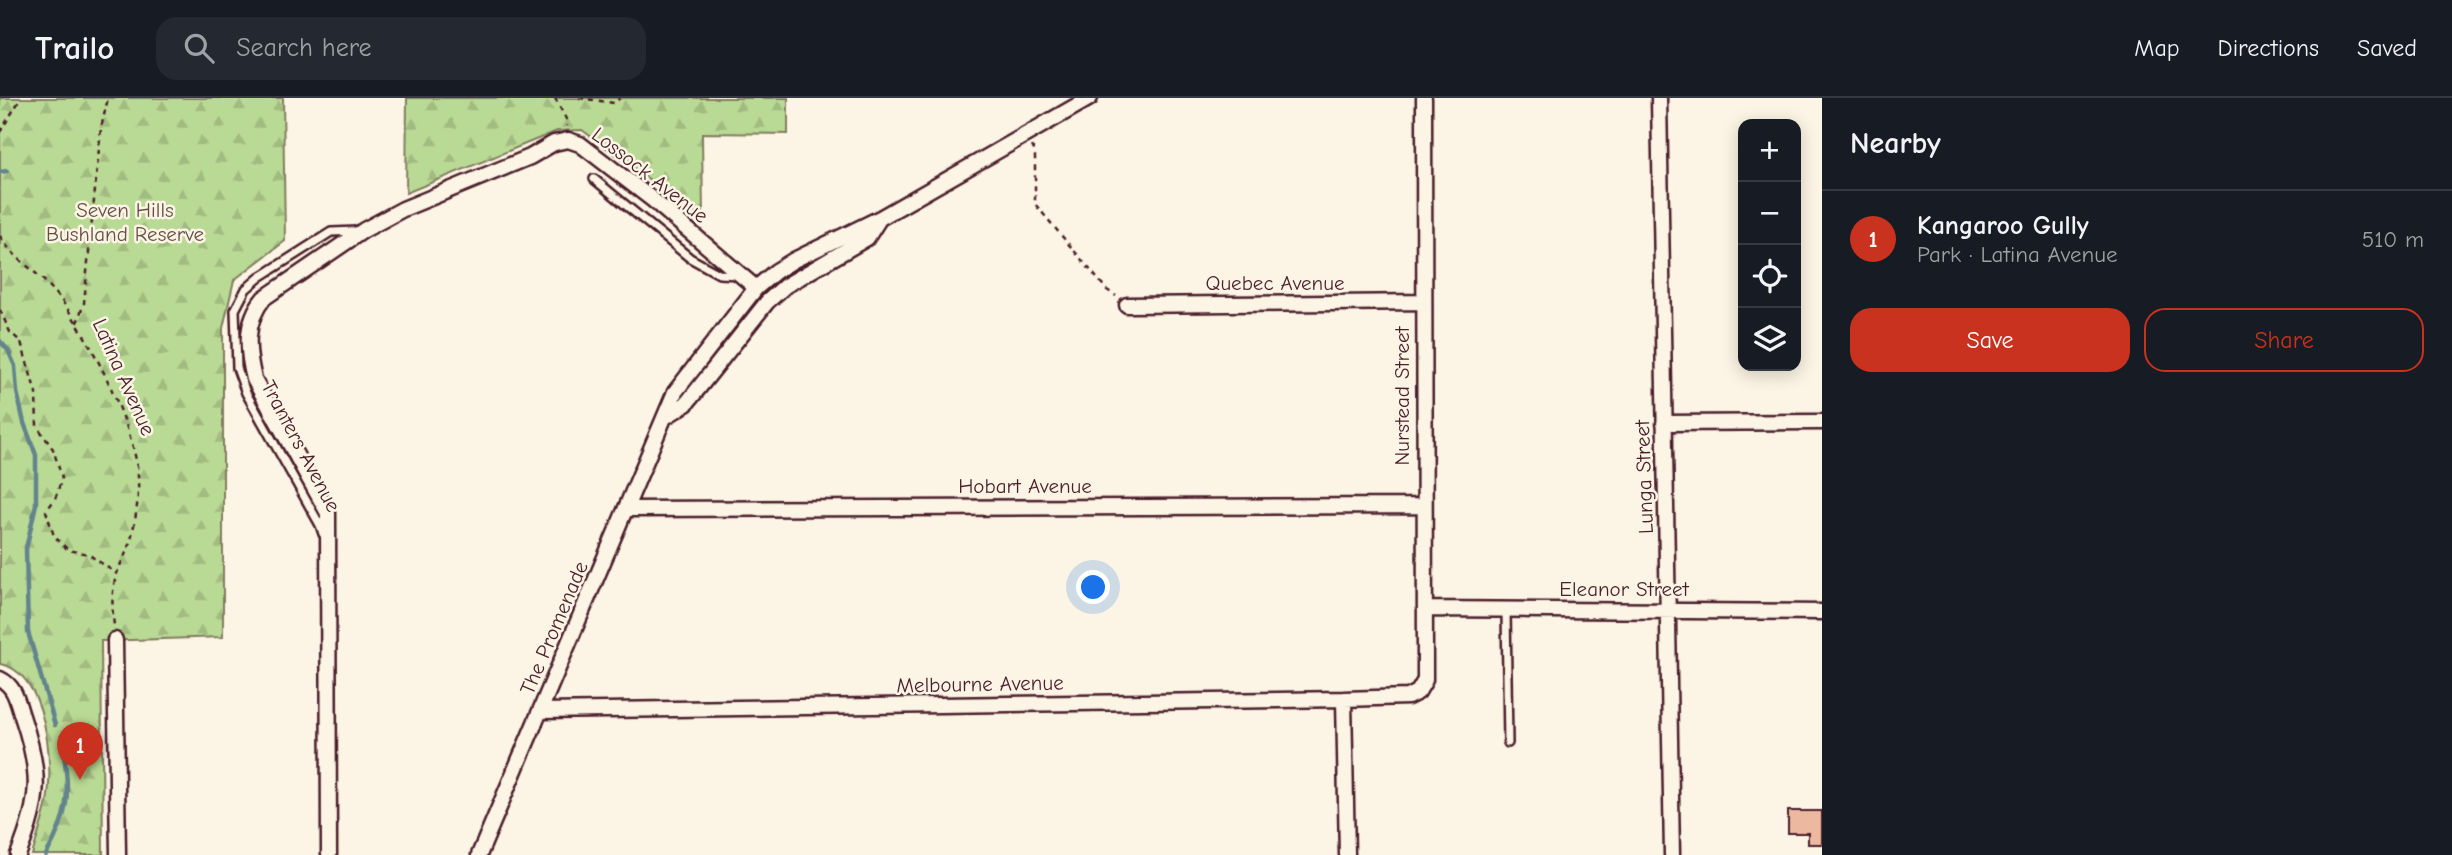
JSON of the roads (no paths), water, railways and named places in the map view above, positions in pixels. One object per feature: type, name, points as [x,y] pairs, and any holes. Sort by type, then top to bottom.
[{"type":"street","name":"The Promenade","points":[[479,855],[676,392],[756,288],[794,260],[880,218],[1090,98]]},
{"type":"street","name":"Nurstead Street","points":[[1419,692],[1425,680],[1424,98]]},
{"type":"street","name":"Lunga Street","points":[[1659,98],[1672,855]]},
{"type":"street","name":"Tranters Avenue","points":[[329,855],[328,513],[254,379],[248,358],[249,327],[255,308],[264,298],[364,230],[403,209],[530,157],[554,143],[568,140]]},
{"type":"street","name":"Lossock Avenue","points":[[568,140],[580,144],[653,200],[756,288]]},
{"type":"street","name":"The Promenade","points":[[665,417],[686,404],[767,302],[785,286],[867,238],[880,218]]},
{"type":"street","name":"Quebec Avenue","points":[[1127,305],[1423,302]]},
{"type":"street","points":[[1664,423],[1822,422]]},
{"type":"street","name":"Hobart Avenue","points":[[627,509],[1423,506]]},
{"type":"street","name":"Eleanor Street","points":[[1425,609],[1822,612]]},
{"type":"street","points":[[115,640],[118,855]]},
{"type":"street","points":[[0,679],[13,689],[33,748],[37,786],[31,823],[18,855]]},
{"type":"street","name":"Melbourne Avenue","points":[[541,711],[1344,699],[1408,697],[1419,692]]},
{"type":"street","points":[[1344,699],[1347,855]]},
{"type":"lane","name":"Lossock Avenue","points":[[594,179],[690,258],[719,274],[740,275]]},
{"type":"lane","points":[[1506,609],[1508,743]]},
{"type":"waterway","points":[[0,172],[7,171]]},
{"type":"waterway","points":[[0,341],[8,350],[15,366],[24,423],[36,455],[36,504],[26,549],[28,632],[55,725]]},
{"type":"waterway","points":[[46,855],[59,829],[66,804],[67,779],[63,750]]},
{"type":"place","name":"Kangaroo Gully","points":[[80,780]]},
{"type":"park label","name":"Seven Hills Bushland Reserve","points":[[125,222]]}]
